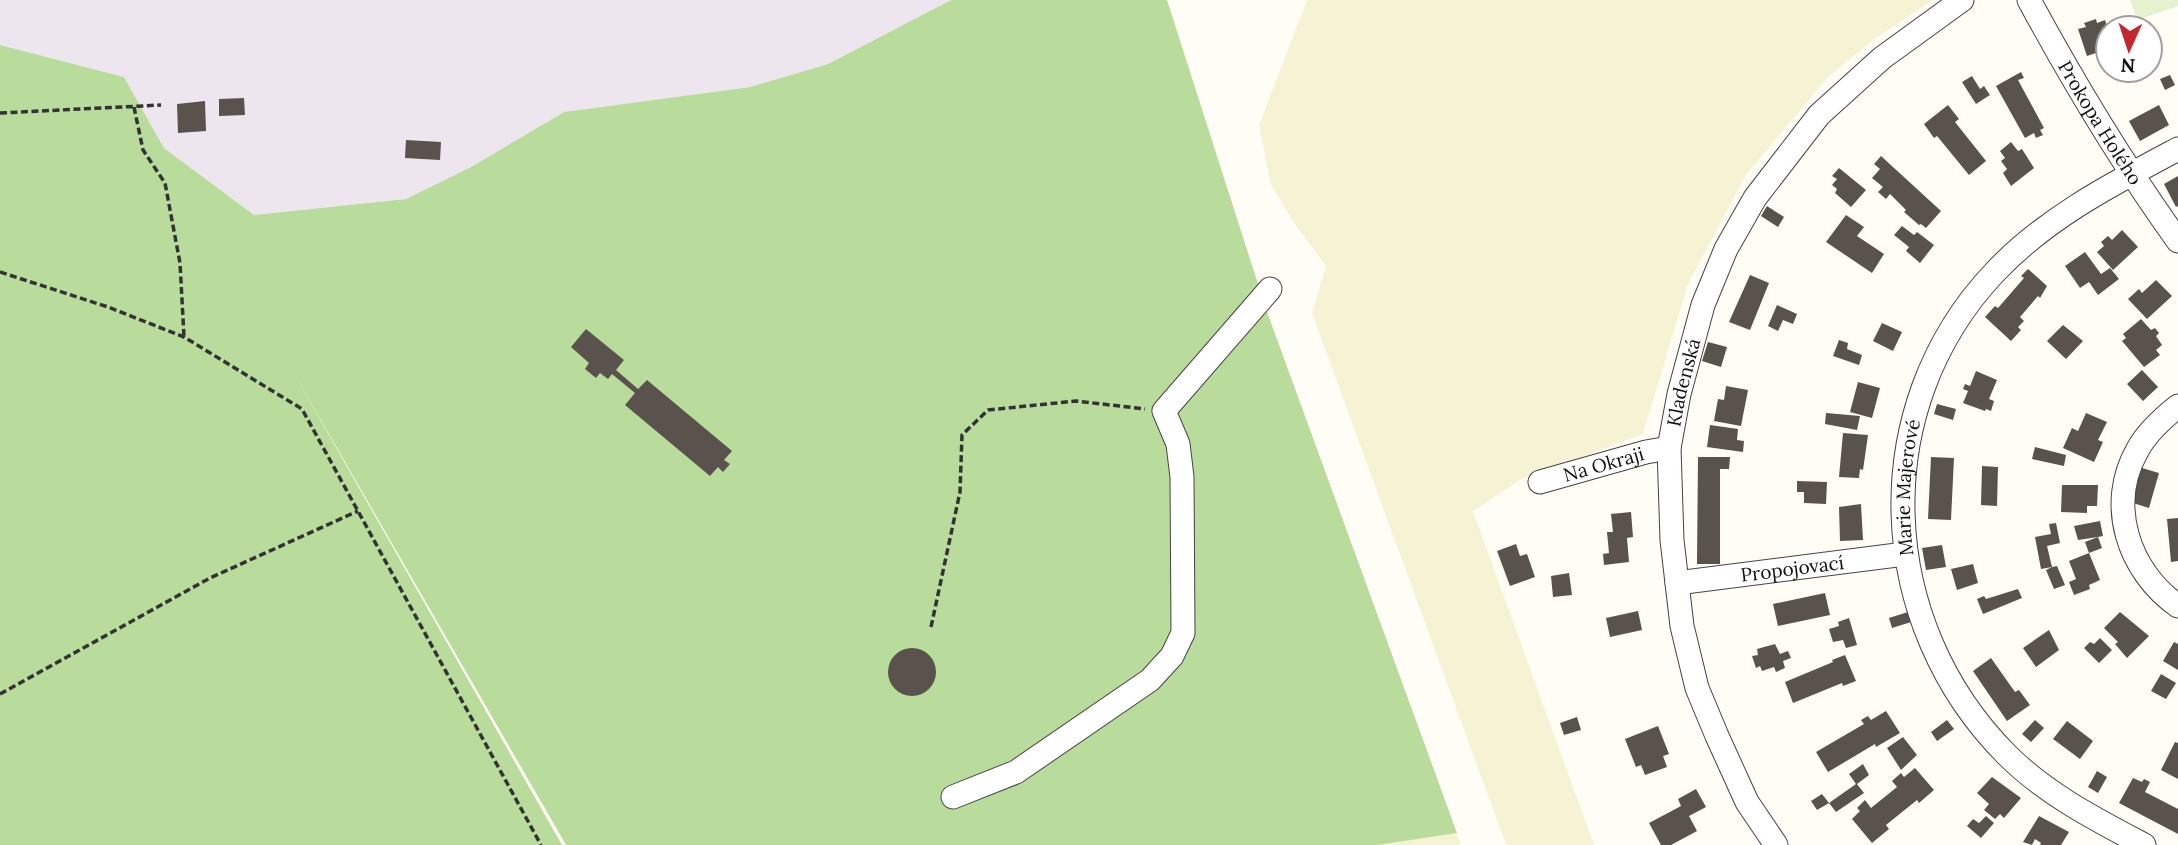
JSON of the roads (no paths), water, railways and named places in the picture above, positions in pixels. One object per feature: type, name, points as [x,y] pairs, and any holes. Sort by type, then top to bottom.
[{"type":"street","name":"Kladenská","points":[[1776,845],[1747,802],[1697,688],[1682,626],[1671,540],[1669,448],[1679,394],[1703,304],[1726,249],[1755,198],[1819,115],[1882,58],[1962,0]]},
{"type":"street","name":"Prokopa Holého","points":[[2029,0],[2072,79],[2130,175],[2178,241]]},
{"type":"street","name":"Marie Majerové","points":[[2144,845],[2085,814],[2037,782],[2007,755],[1959,695],[1940,660],[1919,606],[1905,554],[1902,488],[1913,418],[1924,386],[1952,330],[1979,291],[2021,246],[2048,225],[2178,149]]},
{"type":"street","points":[[953,797],[1016,772],[1150,680],[1172,656],[1182,633],[1182,477],[1178,444],[1164,411],[1270,289]]},
{"type":"street","points":[[2178,406],[2158,423],[2138,448],[2128,469],[2123,489],[2123,524],[2136,558],[2156,587],[2178,606]]},
{"type":"street","name":"Na Okraji","points":[[1540,482],[1669,448]]},
{"type":"street","name":"Propojovací","points":[[1677,583],[1905,554]]}]
